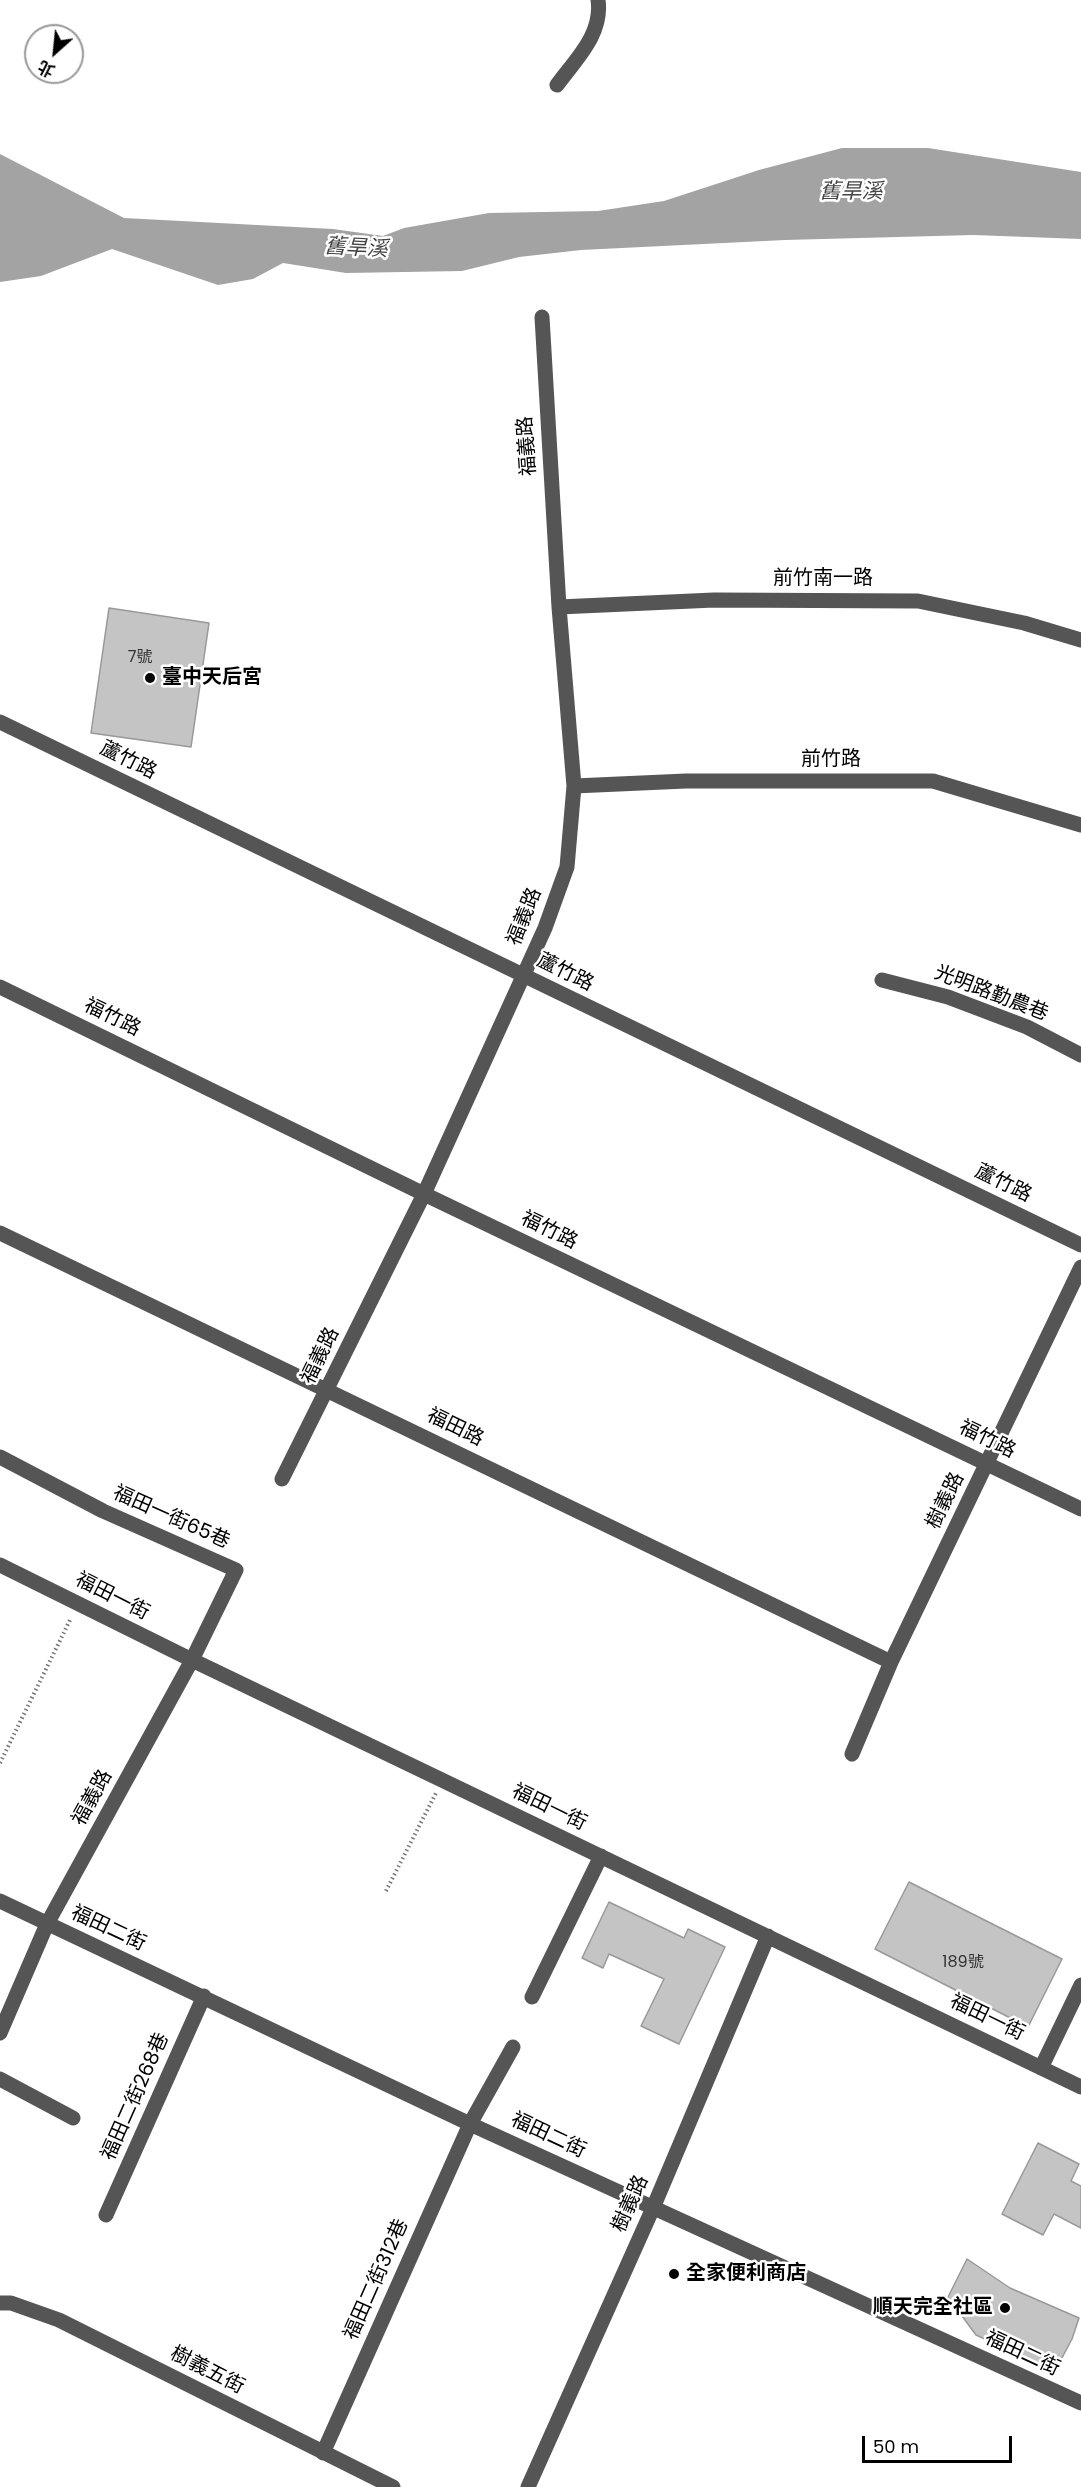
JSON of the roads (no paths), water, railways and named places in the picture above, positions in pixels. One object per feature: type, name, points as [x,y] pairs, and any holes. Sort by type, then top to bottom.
[{"type":"street","points":[[557,85],[594,35],[599,11],[598,0]]},
{"type":"street","name":"福義路","points":[[282,1479],[424,1194],[545,928],[567,867],[574,786],[559,607],[542,317]]},
{"type":"street","name":"前竹南一路","points":[[559,607],[714,600],[918,601],[1024,623],[1081,640]]},
{"type":"street","name":"蘆竹路","points":[[0,722],[1081,1245]]},
{"type":"street","name":"前竹路","points":[[574,786],[686,781],[933,781],[1081,825]]},
{"type":"street","name":"光明路勤農巷","points":[[882,980],[948,997],[1027,1027],[1081,1055]]},
{"type":"street","name":"福竹路","points":[[0,987],[424,1194],[1081,1509]]},
{"type":"street","name":"福田路","points":[[0,1233],[891,1662]]},
{"type":"street","name":"樹義路","points":[[852,1754],[891,1662],[1081,1267]]},
{"type":"street","name":"福田一街65巷","points":[[0,1457],[104,1511],[236,1570],[192,1660]]},
{"type":"street","name":"福田一街","points":[[0,1564],[192,1660],[1081,2087]]},
{"type":"street","name":"福義路","points":[[0,2033],[47,1924],[192,1660]]},
{"type":"street","points":[[532,1997],[601,1856]]},
{"type":"street","name":"福田二街","points":[[0,1901],[470,2124],[1081,2403]]},
{"type":"street","name":"樹義路","points":[[528,2487],[653,2208],[768,1936]]},
{"type":"street","points":[[1041,2068],[1081,1985]]},
{"type":"street","name":"福田二街268巷","points":[[106,2215],[204,1996]]},
{"type":"street","name":"福田二街312巷","points":[[323,2453],[470,2124],[513,2048]]},
{"type":"street","points":[[0,2079],[73,2118]]},
{"type":"street","name":"樹義五街","points":[[0,2303],[11,2302],[59,2320],[393,2487]]},
{"type":"water","name":"舊旱溪","points":[[842,148],[928,148],[1081,172],[1081,239],[973,235],[785,240],[581,250],[519,257],[462,271],[346,273],[283,263],[253,279],[218,285],[112,249],[41,276],[0,282],[0,154],[124,218],[333,229],[383,236],[404,228],[489,213],[598,211],[664,201],[759,170]]},
{"type":"place","name":"臺中天后宮","points":[[150,678]]},
{"type":"place","name":"全家便利商店","points":[[674,2274]]},
{"type":"place","name":"順天完全社區","points":[[1005,2308]]}]
